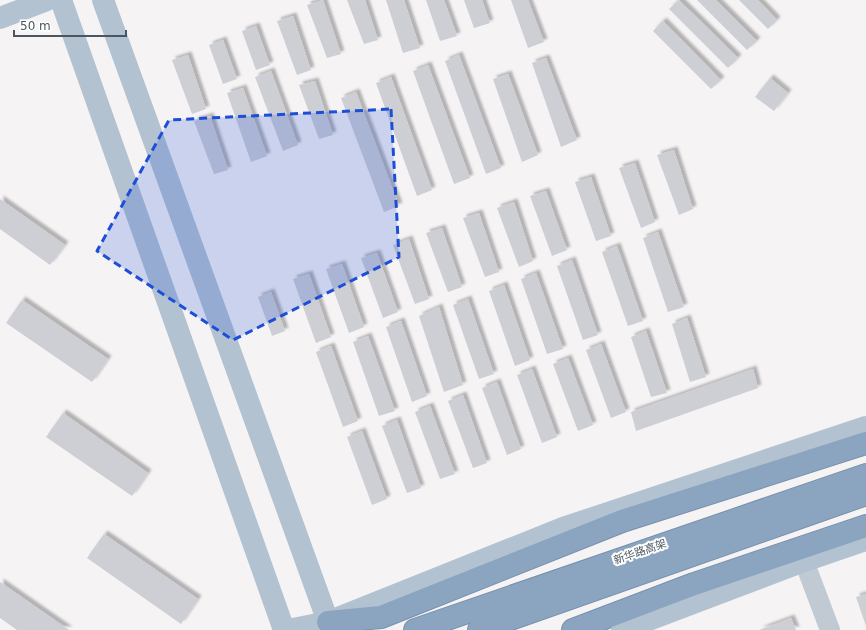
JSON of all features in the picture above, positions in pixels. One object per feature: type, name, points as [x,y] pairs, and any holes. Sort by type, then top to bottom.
[{"type":"highway","points":[[329,626],[381,617],[622,521],[866,443]]},
{"type":"highway","name":"新华路高架","points":[[414,630],[866,476]]},
{"type":"highway","name":"新华路高架","points":[[479,630],[866,494]]},
{"type":"highway","points":[[573,630],[694,584],[866,526]]},
{"type":"main road","points":[[0,18],[47,0]]},
{"type":"main road","points":[[61,0],[284,630]]},
{"type":"main road","points":[[103,0],[329,626]]},
{"type":"main road","points":[[288,630],[329,626],[563,528],[866,428]]},
{"type":"main road","points":[[622,630],[804,561],[866,540]]},
{"type":"street","points":[[804,561],[830,630]]},
{"type":"highlighted area","points":[[391,109],[399,257],[233,340],[97,251],[169,120]]},
{"type":"building","points":[[323,0],[341,54],[327,58],[307,5]]},
{"type":"building","points":[[347,0],[365,0],[378,40],[364,44]]},
{"type":"building","points":[[386,0],[404,0],[420,48],[403,53]]},
{"type":"building","points":[[426,0],[444,0],[457,36],[440,41]]},
{"type":"building","points":[[464,0],[482,0],[490,23],[474,28]]},
{"type":"building","points":[[511,0],[528,0],[544,42],[528,48]]},
{"type":"building","points":[[679,0],[738,58],[728,68],[669,9]]},
{"type":"building","points":[[697,0],[716,0],[757,41],[747,50]]},
{"type":"building","points":[[739,0],[758,0],[777,20],[768,29]]},
{"type":"building","points":[[293,16],[311,70],[297,75],[277,21]]},
{"type":"building","points":[[663,21],[721,80],[711,89],[653,31]]},
{"type":"building","points":[[256,26],[270,65],[256,70],[242,31]]},
{"type":"building","points":[[223,40],[237,79],[223,84],[209,45]]},
{"type":"building","points":[[188,55],[206,109],[192,114],[172,60]]},
{"type":"building","points":[[459,55],[501,168],[486,174],[445,61]]},
{"type":"building","points":[[546,58],[577,140],[561,147],[532,63]]},
{"type":"building","points":[[428,65],[470,178],[454,184],[413,71]]},
{"type":"building","points":[[271,71],[298,145],[283,151],[255,77]]},
{"type":"building","points":[[508,74],[538,155],[522,162],[493,79]]},
{"type":"building","points":[[391,77],[432,190],[417,196],[376,83]]},
{"type":"building","points":[[770,78],[788,93],[774,111],[755,97]]},
{"type":"building","points":[[315,81],[333,135],[319,139],[299,85]]},
{"type":"building","points":[[243,88],[267,156],[251,162],[227,93]]},
{"type":"building","points":[[356,92],[399,206],[384,212],[341,98]]},
{"type":"building","points":[[210,116],[228,170],[214,174],[194,121]]},
{"type":"building","points":[[674,150],[693,209],[679,215],[657,155]]},
{"type":"building","points":[[635,163],[655,222],[641,228],[619,168]]},
{"type":"building","points":[[591,177],[611,236],[596,241],[575,182]]},
{"type":"building","points":[[546,191],[567,250],[552,256],[530,196]]},
{"type":"building","points":[[0,199],[65,245],[50,265],[0,229]]},
{"type":"building","points":[[514,202],[533,261],[519,267],[497,208]]},
{"type":"building","points":[[479,213],[499,272],[485,277],[463,218]]},
{"type":"building","points":[[442,228],[462,287],[448,292],[426,233]]},
{"type":"building","points":[[658,232],[684,307],[668,312],[643,238]]},
{"type":"building","points":[[409,239],[429,299],[415,304],[393,245]]},
{"type":"building","points":[[617,246],[643,321],[628,326],[602,252]]},
{"type":"building","points":[[377,253],[398,312],[383,318],[361,258]]},
{"type":"building","points":[[572,260],[598,335],[583,340],[557,266]]},
{"type":"building","points":[[342,264],[364,327],[349,333],[326,269]]},
{"type":"building","points":[[536,273],[563,349],[547,354],[521,279]]},
{"type":"building","points":[[309,274],[331,337],[316,343],[293,279]]},
{"type":"building","points":[[504,285],[530,360],[515,366],[489,291]]},
{"type":"building","points":[[271,292],[285,331],[272,336],[258,297]]},
{"type":"building","points":[[468,299],[494,374],[479,379],[453,305]]},
{"type":"building","points":[[22,300],[108,359],[92,382],[6,323]]},
{"type":"building","points":[[439,307],[463,385],[444,392],[419,316]]},
{"type":"building","points":[[687,318],[706,377],[690,382],[672,324]]},
{"type":"building","points":[[401,321],[427,396],[412,402],[386,327]]},
{"type":"building","points":[[646,331],[667,393],[651,397],[631,337]]},
{"type":"building","points":[[368,336],[395,411],[379,416],[353,342]]},
{"type":"building","points":[[601,344],[626,412],[611,418],[586,350]]},
{"type":"building","points":[[331,346],[358,421],[343,427],[316,352]]},
{"type":"building","points":[[568,358],[593,425],[578,431],[553,364]]},
{"type":"building","points":[[532,369],[557,437],[542,443],[517,375]]},
{"type":"building","points":[[753,369],[758,388],[636,431],[631,412]]},
{"type":"building","points":[[497,382],[521,449],[507,455],[482,388]]},
{"type":"building","points":[[463,395],[487,463],[473,468],[448,401]]},
{"type":"building","points":[[430,406],[455,474],[440,479],[415,412]]},
{"type":"building","points":[[63,413],[148,473],[132,496],[46,437]]},
{"type":"building","points":[[397,420],[421,488],[407,493],[382,426]]},
{"type":"building","points":[[362,431],[387,499],[372,505],[347,437]]},
{"type":"building","points":[[104,534],[198,599],[181,624],[87,558]]},
{"type":"building","points":[[0,582],[69,630],[17,630],[0,618]]},
{"type":"building","points":[[866,594],[866,626],[856,597]]},
{"type":"building","points":[[791,618],[796,630],[759,630]]}]
